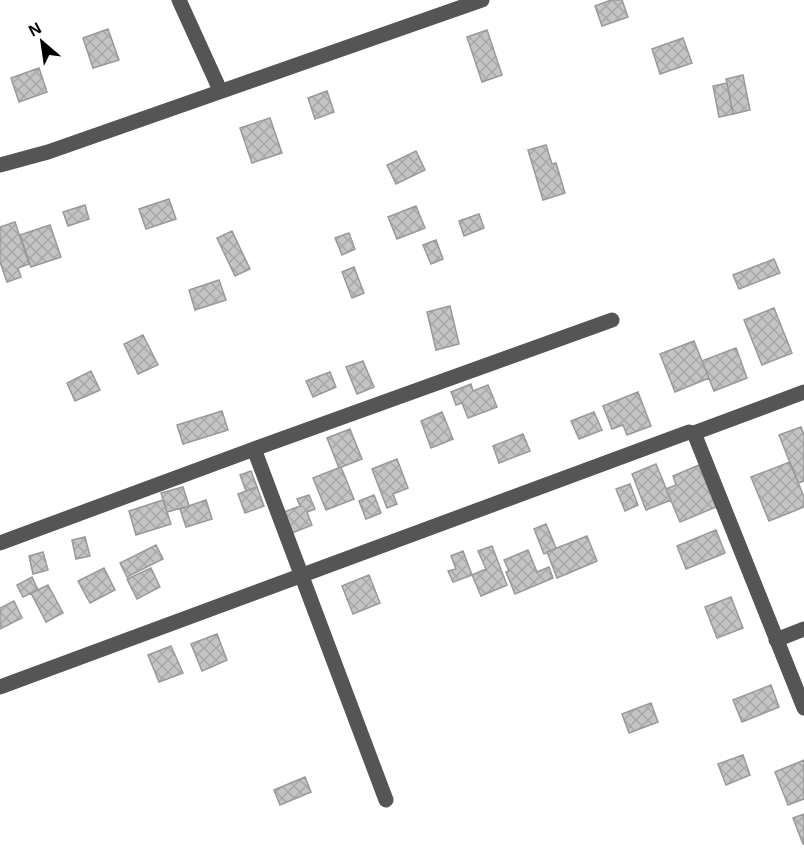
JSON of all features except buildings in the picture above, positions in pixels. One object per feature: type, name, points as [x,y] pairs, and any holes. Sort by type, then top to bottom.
[{"type":"street","points":[[179,0],[220,90]]},
{"type":"street","points":[[0,165],[48,152],[482,0]]},
{"type":"street","points":[[0,543],[254,448],[612,320]]},
{"type":"street","points":[[0,687],[689,432],[694,433],[804,392]]},
{"type":"street","points":[[694,433],[804,708]]},
{"type":"street","points":[[254,448],[386,800]]},
{"type":"street","points":[[776,640],[804,629]]}]
